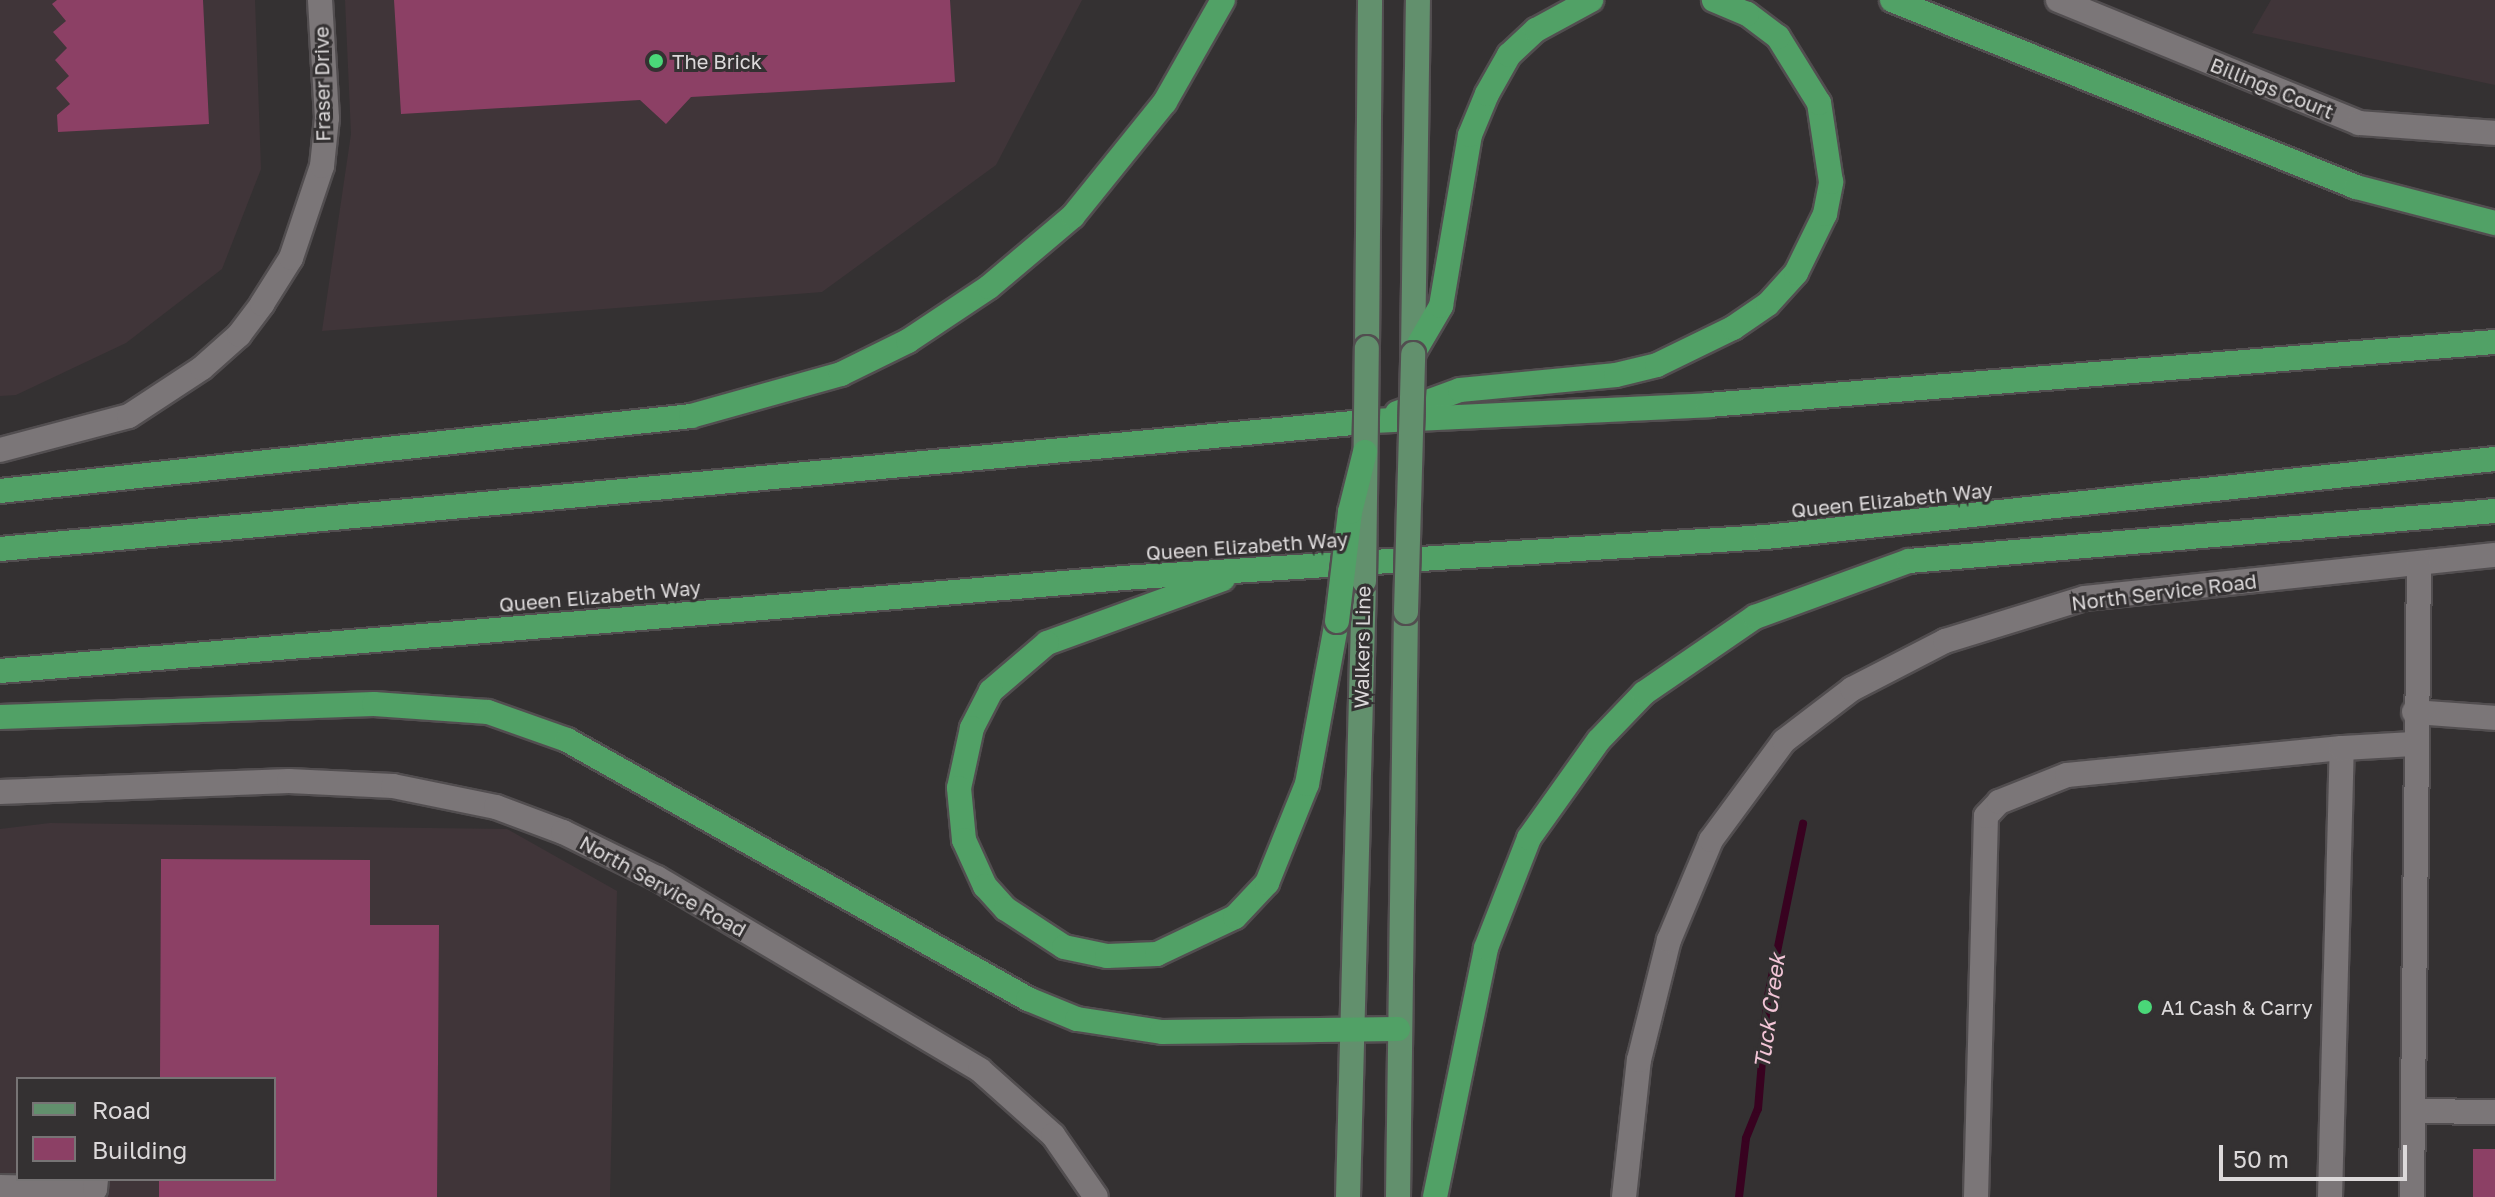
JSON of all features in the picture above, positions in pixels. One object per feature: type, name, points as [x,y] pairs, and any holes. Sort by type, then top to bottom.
[{"type":"highway","points":[[0,491],[691,416],[841,374],[908,341],[989,287],[1073,216],[1165,102],[1223,0]]},
{"type":"highway","points":[[1413,354],[1441,306],[1470,135],[1487,94],[1509,55],[1536,30],[1591,0]]},
{"type":"highway","points":[[1374,421],[1460,390],[1616,375],[1657,365],[1733,328],[1768,304],[1796,273],[1825,214],[1831,182],[1819,103],[1778,37],[1747,14],[1714,0]]},
{"type":"highway","points":[[1892,0],[2356,187],[2495,223]]},
{"type":"highway","points":[[0,549],[1374,421],[1708,405],[2495,342]]},
{"type":"highway","points":[[1365,452],[1350,512],[1337,621],[1307,784],[1290,835],[1267,883],[1235,917],[1157,954],[1107,956],[1064,947],[1031,928],[985,886],[964,840],[959,788],[972,728],[991,691],[1047,643],[1223,579],[1766,537]]},
{"type":"highway","name":"Queen Elizabeth Way","points":[[0,671],[1123,578],[1766,537],[2495,459]]},
{"type":"highway","points":[[1435,1197],[1486,948],[1529,838],[1599,740],[1644,693],[1755,617],[1909,561],[2495,511]]},
{"type":"highway","points":[[0,717],[374,704],[488,712],[567,740],[1028,999],[1077,1019],[1162,1032],[1398,1029]]},
{"type":"main road","name":"Walkers Line","points":[[1348,1197],[1364,581],[1370,0]]},
{"type":"main road","points":[[1398,1197],[1398,1029],[1418,0]]},
{"type":"street","name":"Fraser Drive","points":[[0,450],[73,434],[129,416],[202,368],[239,335],[291,258],[322,166],[327,118],[320,0]]},
{"type":"street","name":"Billings Court","points":[[2058,0],[2359,123],[2495,133]]},
{"type":"street","name":"North Service Road","points":[[1624,1197],[1639,1060],[1669,940],[1711,840],[1784,741],[1852,689],[1945,641],[2085,598],[2495,555]]},
{"type":"street","points":[[2412,1197],[2414,712],[2419,564]]},
{"type":"street","points":[[2414,712],[2495,718]]},
{"type":"street","points":[[1976,1197],[1986,816],[1999,802],[2067,775],[2342,748],[2414,744]]},
{"type":"street","points":[[2330,1197],[2342,748]]},
{"type":"street","name":"North Service Road","points":[[0,792],[289,781],[393,786],[496,807],[563,832],[657,878],[980,1070],[1053,1135],[1096,1197]]},
{"type":"street","points":[[2413,1111],[2495,1112]]},
{"type":"street","points":[[0,1187],[95,1189],[96,1181]]},
{"type":"shaded area","points":[[0,0],[255,0],[261,169],[222,269],[126,343],[16,395],[0,396]]},
{"type":"shaded area","points":[[345,0],[1082,0],[996,165],[822,292],[322,331],[351,134]]},
{"type":"shaded area","points":[[2271,0],[2495,0],[2495,85],[2252,33]]},
{"type":"shaded area","points":[[50,823],[507,829],[617,891],[610,1197],[0,1197],[0,829]]},
{"type":"building","points":[[57,0],[203,0],[209,124],[58,132],[57,115],[70,104],[56,88],[69,76],[55,60],[67,48],[53,32],[66,21],[52,4]]},
{"type":"building","points":[[394,0],[950,0],[955,82],[691,97],[666,124],[640,100],[401,114]]},
{"type":"building","points":[[161,859],[370,860],[370,925],[439,925],[437,1197],[159,1197],[159,1181],[276,1181],[276,1077],[160,1077]]},
{"type":"building","points":[[2473,1149],[2495,1149],[2495,1197],[2473,1197]]},
{"type":"waterway","name":"Tuck Creek","points":[[1739,1197],[1746,1138],[1758,1109],[1767,1001],[1803,824]]},
{"type":"place","name":"The Brick","points":[[656,61]]},
{"type":"place","name":"A1 Cash & Carry","points":[[2145,1007]]}]
